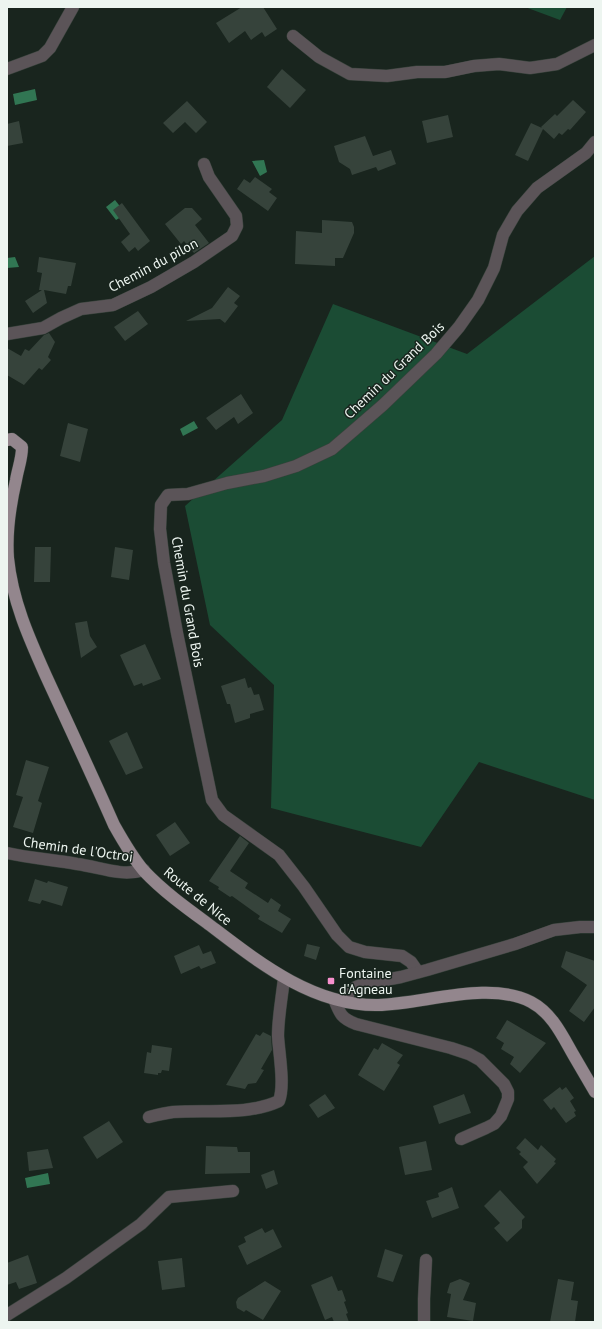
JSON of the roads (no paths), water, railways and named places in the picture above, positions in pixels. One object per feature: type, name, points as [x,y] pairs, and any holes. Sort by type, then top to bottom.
[{"type":"main road","name":"Route de Nice","points":[[7,440],[12,438],[22,447],[22,458],[16,478],[7,530],[8,558],[11,578],[21,616],[114,825],[128,850],[144,870],[174,898],[284,978],[309,990],[334,999],[361,1005],[380,1005],[480,993],[510,995],[530,1001],[544,1011],[555,1024],[595,1092]]},
{"type":"street","points":[[7,69],[42,56],[50,48],[73,7]]},
{"type":"street","points":[[293,36],[319,57],[350,74],[387,76],[417,72],[445,72],[474,66],[499,64],[530,68],[557,64],[595,45]]},
{"type":"street","name":"Chemin du Grand Bois","points":[[418,972],[411,962],[402,956],[365,952],[350,947],[337,935],[304,887],[279,855],[223,815],[212,800],[164,563],[160,529],[161,505],[168,495],[188,494],[227,483],[264,476],[296,466],[332,449],[383,405],[430,359],[459,327],[478,300],[494,268],[503,235],[517,211],[537,188],[586,153],[595,142]]},
{"type":"street","name":"Chemin du pilon","points":[[7,334],[43,328],[81,309],[113,305],[151,287],[194,262],[232,236],[236,226],[236,216],[209,178],[204,164]]},
{"type":"street","name":"Chemin de l'Octroi","points":[[7,853],[79,864],[124,873],[134,873],[144,870]]},
{"type":"street","points":[[346,1002],[349,992],[356,986],[362,984],[401,977],[427,970],[515,944],[554,930],[580,927],[595,928]]},
{"type":"street","points":[[149,1117],[172,1112],[215,1112],[267,1106],[279,1101],[281,1097],[281,1084],[278,1035],[284,978]]},
{"type":"street","points":[[334,999],[339,1012],[347,1020],[356,1024],[469,1054],[480,1060],[504,1084],[508,1092],[508,1099],[500,1116],[494,1124],[461,1139]]},
{"type":"street","points":[[7,1315],[66,1278],[141,1224],[169,1197],[233,1191]]},
{"type":"street","points":[[424,1322],[426,1260]]},
{"type":"place","name":"Fontaine d'Agneau","points":[[331,981]]}]
